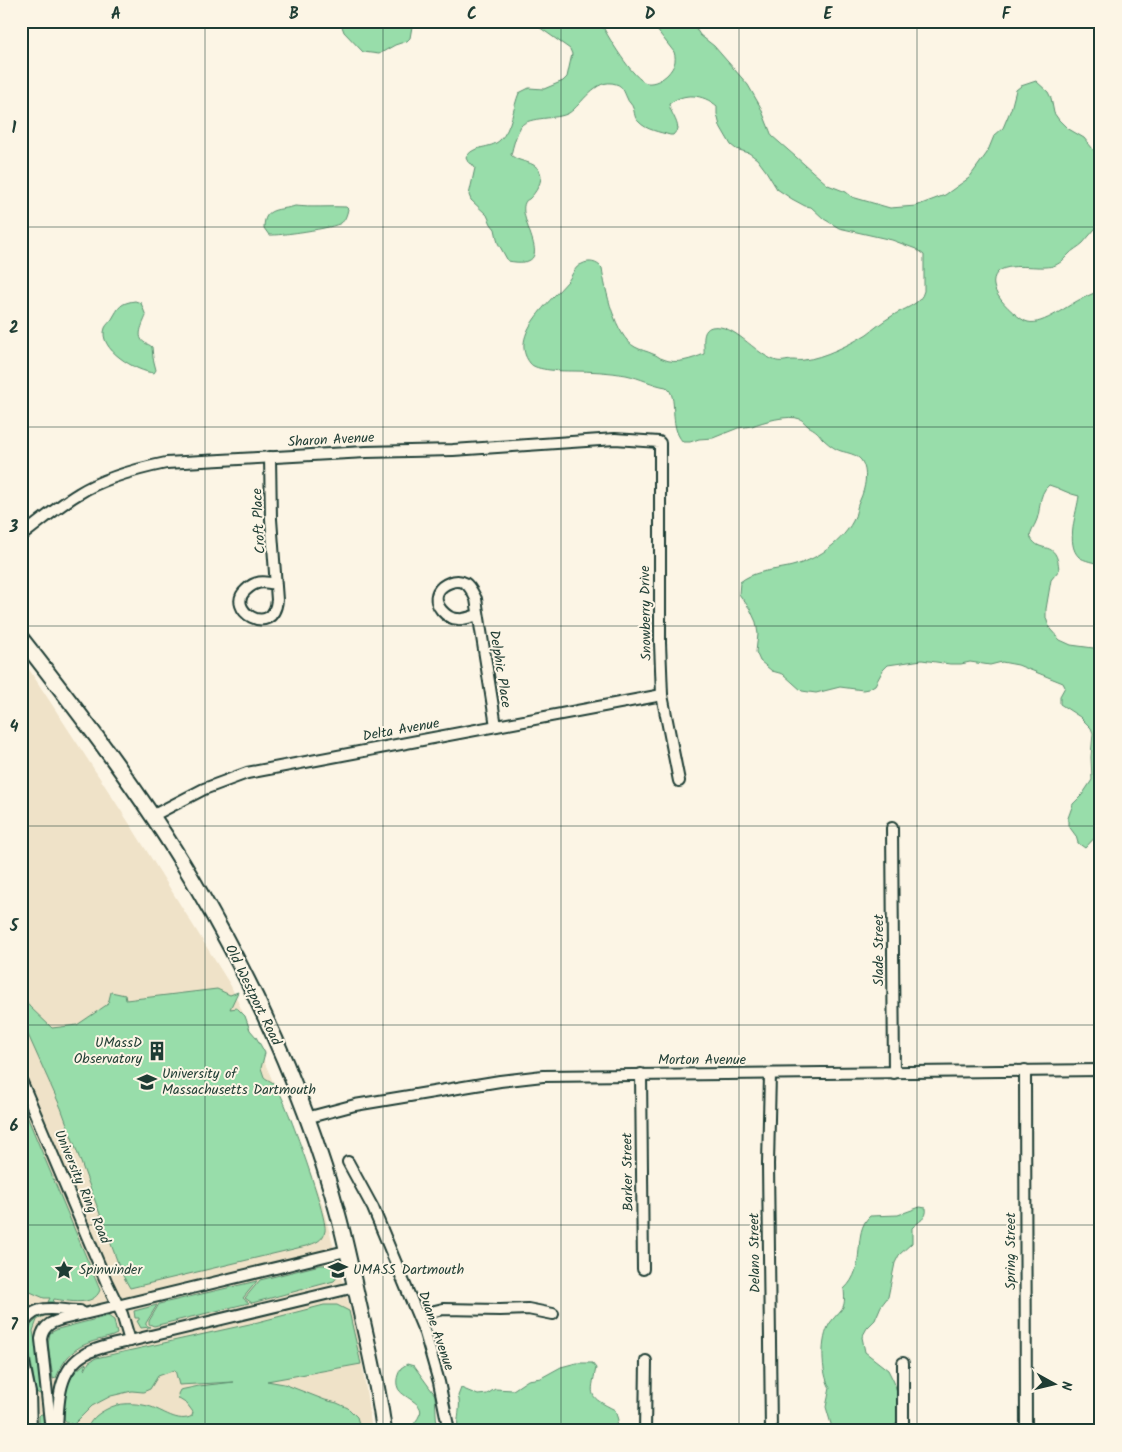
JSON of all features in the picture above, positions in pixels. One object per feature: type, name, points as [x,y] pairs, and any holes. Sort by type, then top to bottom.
[{"type":"main road","name":"Old Westport Road","points":[[21,638],[89,727],[152,816],[191,877],[239,964],[274,1039],[306,1118],[331,1193],[376,1380],[384,1431]]},
{"type":"street","name":"Sharon Avenue","points":[[21,536],[78,493],[142,468],[166,463],[366,452],[453,450],[615,440],[659,442],[660,444]]},
{"type":"street","name":"Snowberry Drive","points":[[660,444],[660,643],[662,695],[679,781]]},
{"type":"street","name":"Croft Place","points":[[270,457],[275,584]]},
{"type":"street","name":"Delphic Place","points":[[477,615],[461,620],[450,618],[440,609],[437,602],[438,593],[445,584],[455,581],[465,582],[472,589],[476,599],[477,615],[496,726]]},
{"type":"street","name":"Delta Avenue","points":[[152,816],[204,789],[247,773],[662,695]]},
{"type":"street","name":"Slade Street","points":[[892,828],[894,1073]]},
{"type":"street","name":"Spring Street","points":[[1025,1070],[1026,1431]]},
{"type":"street","name":"Morton Avenue","points":[[306,1118],[355,1105],[543,1076],[1101,1070]]},
{"type":"street","name":"Barker Street","points":[[641,1074],[643,1269]]},
{"type":"street","name":"Delano Street","points":[[770,1074],[768,1164],[771,1431]]},
{"type":"street","name":"University Ring Road","points":[[21,1080],[106,1281],[119,1305],[130,1341]]},
{"type":"street","name":"Duane Avenue","points":[[348,1162],[373,1208],[418,1314],[433,1358],[449,1431]]},
{"type":"street","points":[[51,1431],[41,1339],[43,1330],[53,1322],[346,1250]]},
{"type":"street","points":[[57,1431],[62,1385],[71,1365],[89,1352],[355,1287]]},
{"type":"street","points":[[21,1328],[29,1316],[41,1310],[51,1308],[94,1311]]},
{"type":"street","points":[[418,1314],[443,1309],[528,1309],[553,1314]]},
{"type":"street","points":[[21,1349],[30,1393],[31,1431]]},
{"type":"street","points":[[645,1431],[646,1360]]},
{"type":"street","points":[[903,1363],[904,1431]]},
{"type":"shaded area","name":"University of Massachusetts Dartmouth","points":[[21,657],[133,829],[231,986],[296,1134],[322,1204],[359,1342],[372,1431],[21,1431]]},
{"type":"green space","points":[[340,21],[413,21],[410,38],[407,41],[379,54],[363,52],[344,32]]},
{"type":"green space","points":[[534,21],[600,21],[628,66],[641,80],[653,83],[668,74],[675,58],[674,52],[650,21],[691,21],[700,35],[714,46],[748,85],[760,106],[772,136],[828,185],[846,192],[852,197],[890,208],[916,206],[945,195],[969,178],[987,153],[994,136],[1003,128],[1016,90],[1021,86],[1036,81],[1048,92],[1054,113],[1059,120],[1067,128],[1084,138],[1101,159],[1101,222],[1083,243],[1055,265],[1047,267],[1008,267],[997,273],[994,282],[996,291],[1004,304],[1028,322],[1041,321],[1048,318],[1101,290],[1101,565],[1079,557],[1075,551],[1072,536],[1079,496],[1049,485],[1041,498],[1037,519],[1030,535],[1039,546],[1052,550],[1058,560],[1059,570],[1051,580],[1046,609],[1046,618],[1050,629],[1060,640],[1071,645],[1101,649],[1101,831],[1085,848],[1078,843],[1076,836],[1068,825],[1068,818],[1073,804],[1092,780],[1093,733],[1091,728],[1080,717],[1060,704],[1060,696],[1065,687],[1063,683],[1018,665],[1002,662],[990,665],[970,662],[950,664],[922,660],[888,665],[875,685],[868,689],[840,687],[816,693],[802,691],[783,674],[772,671],[760,661],[756,652],[758,634],[756,622],[750,609],[739,594],[740,582],[755,574],[793,566],[813,558],[832,546],[840,538],[854,518],[865,485],[865,469],[859,458],[833,447],[802,420],[789,417],[738,428],[713,438],[683,442],[678,435],[674,419],[672,397],[666,387],[620,374],[593,371],[557,371],[538,368],[530,363],[525,352],[524,341],[534,319],[568,281],[577,267],[593,262],[602,268],[608,299],[622,333],[637,348],[668,361],[689,359],[704,354],[704,335],[706,331],[712,327],[720,327],[728,329],[774,360],[812,359],[828,354],[853,342],[919,300],[924,291],[924,255],[916,249],[892,240],[839,228],[824,219],[811,207],[805,206],[777,189],[757,159],[731,145],[720,126],[717,106],[712,102],[700,97],[687,96],[669,104],[678,129],[673,135],[670,135],[642,125],[636,119],[622,88],[616,84],[608,83],[595,88],[569,113],[558,117],[537,119],[521,126],[511,155],[538,168],[541,179],[536,190],[526,201],[524,209],[525,219],[533,241],[534,251],[532,258],[524,262],[508,261],[498,243],[495,229],[487,215],[471,200],[469,195],[475,168],[466,158],[473,151],[500,140],[510,124],[519,93],[529,88],[544,89],[563,81],[567,77],[572,54],[570,49],[539,27]]},
{"type":"green space","points":[[295,206],[346,207],[348,209],[344,221],[336,225],[306,231],[269,235],[264,228],[267,216],[274,211]]},
{"type":"green space","points":[[135,301],[141,303],[146,316],[140,334],[142,340],[152,347],[156,370],[154,373],[147,372],[120,358],[107,344],[104,336],[106,327],[118,309],[123,304]]},
{"type":"green space","points":[[217,989],[230,995],[238,992],[230,1009],[237,1008],[245,1016],[250,1030],[265,1053],[261,1068],[264,1077],[276,1086],[288,1113],[320,1205],[325,1231],[315,1243],[306,1246],[130,1288],[122,1274],[61,1108],[21,1019],[21,991],[29,1006],[52,1028],[77,1025],[108,1004],[111,992],[125,995],[126,1000]]},
{"type":"green space","points":[[21,1102],[100,1290],[92,1299],[80,1302],[54,1299],[53,1302],[48,1302],[50,1298],[44,1298],[21,1288]]},
{"type":"green space","points":[[920,1207],[926,1208],[925,1215],[912,1228],[912,1243],[899,1255],[895,1263],[888,1297],[881,1306],[875,1320],[862,1337],[865,1352],[888,1370],[894,1382],[898,1395],[899,1419],[896,1424],[886,1431],[833,1431],[826,1407],[830,1388],[823,1365],[823,1346],[830,1323],[844,1305],[844,1289],[856,1271],[861,1231],[864,1223],[870,1216],[898,1215]]},
{"type":"green space","points":[[320,1265],[331,1265],[337,1269],[339,1275],[334,1281],[252,1303],[245,1298],[260,1280]]},
{"type":"green space","points":[[257,1281],[243,1298],[249,1303],[154,1326],[149,1324],[159,1304]]},
{"type":"green space","points":[[157,1305],[146,1323],[150,1327],[141,1328],[137,1321],[139,1318],[135,1318],[134,1311]]},
{"type":"green space","points":[[324,1305],[337,1305],[349,1311],[361,1364],[267,1381],[284,1384],[348,1408],[357,1417],[361,1431],[86,1431],[97,1415],[122,1404],[148,1406],[176,1417],[187,1418],[192,1416],[193,1412],[187,1404],[179,1399],[178,1394],[180,1390],[234,1382],[179,1385],[175,1370],[158,1376],[150,1389],[143,1392],[132,1391],[111,1396],[92,1406],[73,1425],[64,1420],[65,1395],[70,1381],[79,1368],[86,1363],[85,1370],[89,1362],[96,1358],[254,1323]]},
{"type":"green space","points":[[43,1313],[49,1313],[37,1320],[33,1331],[42,1378],[42,1393],[40,1394],[36,1392],[27,1337],[31,1325]]},
{"type":"green space","points":[[108,1316],[114,1320],[117,1334],[90,1342],[77,1349],[67,1358],[56,1378],[53,1379],[48,1343],[50,1333],[58,1329]]},
{"type":"green space","points":[[576,1363],[592,1363],[596,1368],[592,1390],[593,1395],[600,1402],[615,1410],[618,1420],[613,1431],[458,1431],[458,1396],[461,1388],[478,1395],[487,1394],[495,1389],[513,1390],[528,1380],[541,1378],[561,1367]]},
{"type":"green space","points":[[407,1364],[414,1366],[435,1395],[437,1431],[409,1431],[421,1410],[416,1403],[400,1391],[397,1385],[400,1370]]},
{"type":"green space","points":[[41,1414],[45,1415],[46,1431],[39,1431],[39,1416]]},
{"type":"place","name":"UMassD Observatory","points":[[157,1051]]},
{"type":"place","name":"University of Massachusetts Dartmouth","points":[[147,1082]]},
{"type":"place","name":"Spinwinder","points":[[64,1270]]},
{"type":"place","name":"UMASS Dartmouth","points":[[338,1270]]}]
